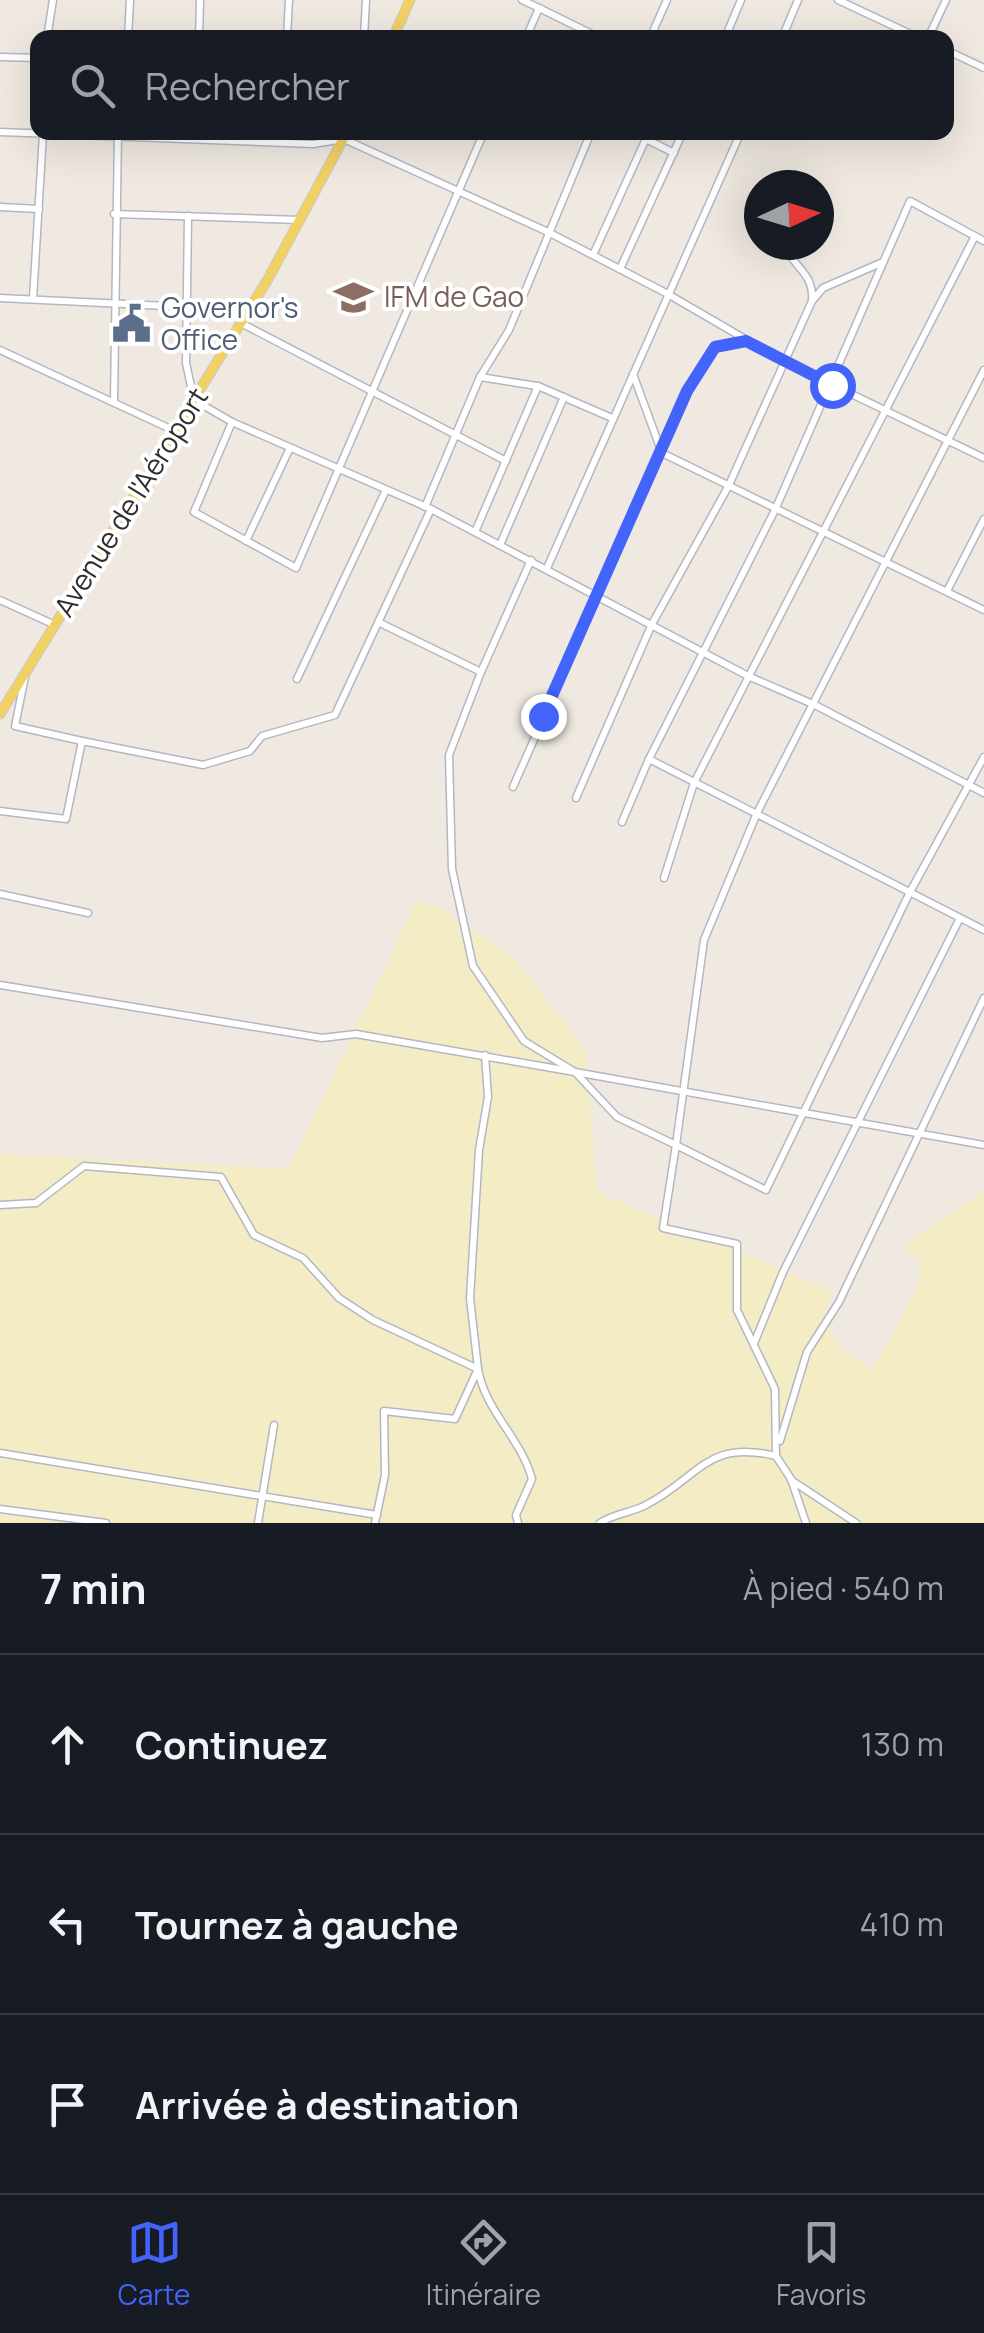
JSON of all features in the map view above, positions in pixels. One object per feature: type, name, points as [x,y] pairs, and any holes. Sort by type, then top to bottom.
[{"type":"main road","points":[[396,30],[410,0]]},
{"type":"main road","name":"Avenue de l'Aéroport","points":[[0,714],[194,400],[344,140]]},
{"type":"street","points":[[48,30],[52,0]]},
{"type":"street","points":[[128,30],[130,0]]},
{"type":"street","points":[[199,30],[200,0]]},
{"type":"street","points":[[287,30],[289,0]]},
{"type":"street","points":[[364,30],[366,0]]},
{"type":"street","points":[[522,0],[584,30]]},
{"type":"street","points":[[654,30],[667,0]]},
{"type":"street","points":[[728,30],[741,0]]},
{"type":"street","points":[[785,30],[798,0]]},
{"type":"street","points":[[838,0],[903,30]]},
{"type":"street","points":[[932,30],[946,0]]},
{"type":"street","points":[[529,30],[539,8]]},
{"type":"street","points":[[954,54],[984,68]]},
{"type":"street","points":[[0,57],[30,58]]},
{"type":"street","points":[[0,132],[30,133]]},
{"type":"street","points":[[33,299],[43,140]]},
{"type":"street","points":[[114,402],[112,304],[118,140]]},
{"type":"street","points":[[263,140],[330,144],[338,140]]},
{"type":"street","points":[[354,140],[548,232],[666,293],[783,361],[984,458]]},
{"type":"street","points":[[232,422],[194,512],[296,568],[480,140]]},
{"type":"street","points":[[26,672],[15,726],[203,764],[250,750],[262,736],[335,715],[380,623],[480,377],[509,330],[588,140]]},
{"type":"street","points":[[593,256],[645,140]]},
{"type":"street","points":[[653,140],[674,153]]},
{"type":"street","points":[[620,269],[680,140]]},
{"type":"street","points":[[547,568],[737,140]]},
{"type":"street","points":[[622,822],[648,760],[775,510],[910,201],[984,241]]},
{"type":"street","points":[[0,207],[39,209]]},
{"type":"street","points":[[114,214],[301,220]]},
{"type":"street","points":[[188,216],[186,363],[194,400],[232,422],[428,508],[748,676],[984,793]]},
{"type":"street","points":[[664,878],[694,784],[975,236]]},
{"type":"street","points":[[795,260],[813,286],[812,302]]},
{"type":"street","points":[[576,798],[652,624],[728,487],[812,302],[823,288],[884,262]]},
{"type":"street","points":[[0,298],[186,307]]},
{"type":"street","points":[[240,322],[506,461]]},
{"type":"street","points":[[513,787],[694,378],[715,347],[746,341]]},
{"type":"street","points":[[0,350],[175,431]]},
{"type":"street","points":[[806,1523],[777,1452],[775,1389],[737,1310],[738,1244],[663,1228],[704,940],[757,814],[984,370]]},
{"type":"street","points":[[632,373],[662,452],[984,610]]},
{"type":"street","points":[[480,377],[538,386],[612,418]]},
{"type":"street","points":[[475,532],[538,386]]},
{"type":"street","points":[[500,545],[564,398]]},
{"type":"street","points":[[246,541],[290,448]]},
{"type":"street","points":[[297,679],[385,492]]},
{"type":"street","points":[[947,591],[984,519]]},
{"type":"street","points":[[531,560],[449,755],[452,869],[474,966],[524,1041],[575,1072],[617,1118],[766,1190],[800,1112],[910,892],[984,757]]},
{"type":"street","points":[[0,600],[55,625]]},
{"type":"street","points":[[380,623],[481,672]]},
{"type":"street","points":[[0,811],[66,819],[82,741]]},
{"type":"street","points":[[648,760],[984,930]]},
{"type":"street","points":[[0,894],[88,914]]},
{"type":"street","points":[[755,1342],[783,1272],[960,918]]},
{"type":"street","points":[[0,984],[322,1038],[356,1034],[485,1055],[682,1094],[984,1145]]},
{"type":"street","points":[[777,1452],[807,1352],[839,1302],[984,998]]},
{"type":"street","points":[[485,1055],[488,1097],[479,1150],[470,1298],[481,1390],[526,1456],[532,1479],[516,1515],[518,1523]]},
{"type":"street","points":[[0,1205],[36,1202],[84,1166],[222,1178],[254,1236],[303,1258],[339,1298],[373,1320],[478,1369]]},
{"type":"street","points":[[0,1453],[376,1519],[385,1475],[384,1411],[455,1420],[478,1369]]},
{"type":"street","points":[[258,1523],[274,1424]]},
{"type":"street","points":[[600,1523],[644,1506],[704,1468],[717,1454],[746,1449],[777,1452]]},
{"type":"street","points":[[791,1480],[856,1523]]},
{"type":"street","points":[[0,1509],[106,1523]]},
{"type":"sand","points":[[417,900],[440,908],[515,959],[586,1051],[597,1192],[831,1290],[828,1320],[834,1339],[873,1369],[917,1289],[921,1262],[903,1245],[984,1192],[984,1523],[0,1523],[0,1154],[289,1169]]},
{"type":"place","name":"IFM de Gao","points":[[354,297]]},
{"type":"place","name":"Governor's Office","points":[[131,324]]},
{"type":"route","points":[[543,716],[687,391],[715,347],[746,341],[832,385]]}]
